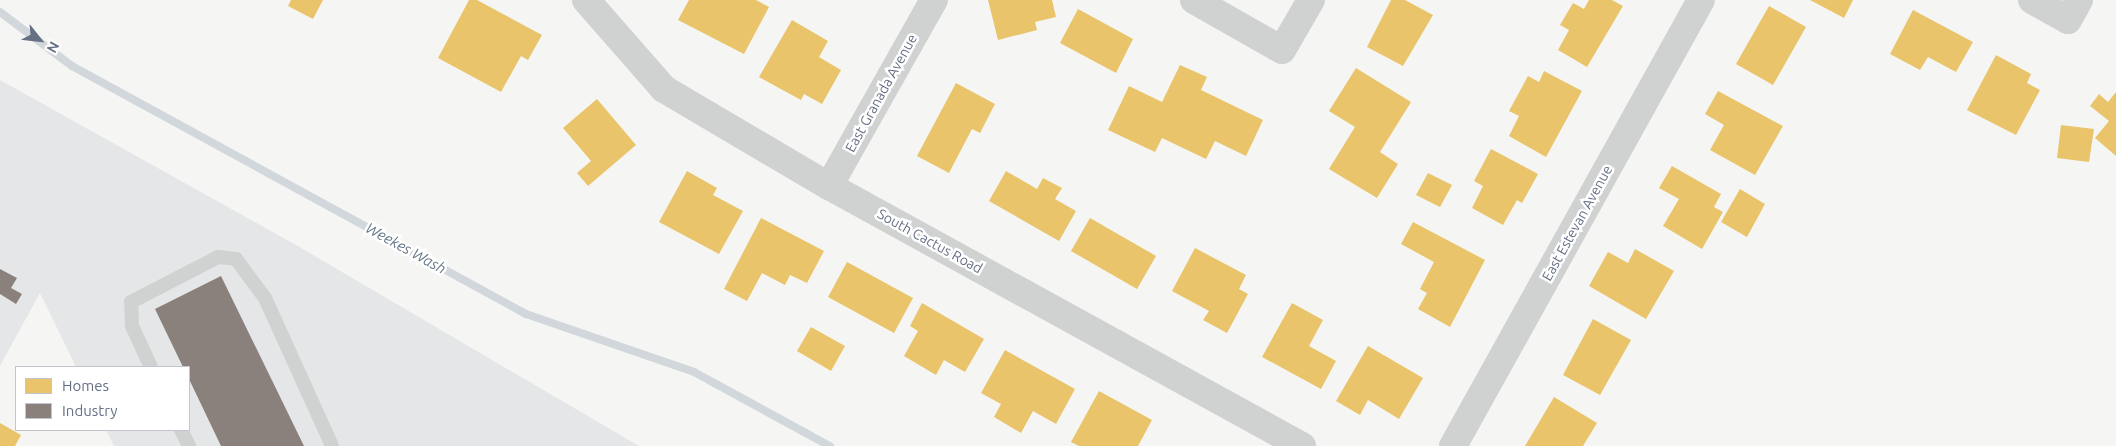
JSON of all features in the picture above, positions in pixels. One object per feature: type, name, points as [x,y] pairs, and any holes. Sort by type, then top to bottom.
[{"type":"street","name":"South Cactus Road","points":[[586,0],[664,89],[829,186],[1302,446]]},
{"type":"street","name":"East Granada Avenue","points":[[829,186],[934,0]]},
{"type":"street","points":[[1194,0],[1282,50],[1311,0]]},
{"type":"street","name":"East Estevan Avenue","points":[[1453,446],[1701,0]]},
{"type":"street","points":[[2032,0],[2074,10]]},
{"type":"lane","points":[[151,366],[132,326],[131,302],[218,257],[236,259],[265,298],[332,446]]},
{"type":"lane","points":[[181,431],[188,446]]},
{"type":"shaded area","points":[[0,80],[296,245],[639,446],[114,446],[106,431],[190,431],[190,366],[76,366],[40,293],[0,366]]},
{"type":"building: Homes","points":[[291,0],[323,0],[313,19],[288,6]]},
{"type":"building: Homes","points":[[469,0],[477,0],[542,35],[528,60],[521,56],[501,92],[438,58]]},
{"type":"building: Homes","points":[[689,0],[756,0],[769,7],[744,54],[678,20]]},
{"type":"building: Homes","points":[[988,0],[1052,0],[1056,17],[1035,22],[1037,30],[998,40]]},
{"type":"building: Homes","points":[[1391,0],[1405,0],[1433,15],[1403,66],[1367,47]]},
{"type":"building: Homes","points":[[1589,0],[1612,0],[1623,6],[1587,67],[1558,50],[1569,30],[1560,25],[1573,3],[1584,9]]},
{"type":"building: Homes","points":[[1810,0],[1853,0],[1844,18]]},
{"type":"building: Homes","points":[[1769,6],[1806,27],[1773,85],[1736,64]]},
{"type":"building: Homes","points":[[1078,9],[1133,39],[1116,73],[1060,43]]},
{"type":"building: Homes","points":[[1913,10],[1973,42],[1956,72],[1928,57],[1920,70],[1890,54]]},
{"type":"building: Homes","points":[[792,20],[828,41],[819,57],[841,70],[822,104],[804,94],[801,100],[759,77]]},
{"type":"building: Homes","points":[[1996,55],[2031,74],[2027,83],[2040,90],[2016,135],[1967,110]]},
{"type":"building: Homes","points":[[1180,65],[1207,77],[1201,90],[1263,120],[1246,156],[1215,141],[1206,159],[1162,138],[1155,152],[1108,130],[1129,86],[1162,102]]},
{"type":"building: Homes","points":[[1356,68],[1411,102],[1380,152],[1398,164],[1377,198],[1329,169],[1355,127],[1329,111]]},
{"type":"building: Homes","points":[[1544,71],[1582,91],[1546,157],[1509,136],[1519,116],[1509,111],[1528,76],[1539,82]]},
{"type":"building: Homes","points":[[956,83],[995,104],[980,133],[972,129],[949,173],[917,156]]},
{"type":"building: Homes","points":[[1718,91],[1783,126],[1755,175],[1710,150],[1724,125],[1705,114]]},
{"type":"building: Homes","points":[[2116,92],[2116,156],[2095,138],[2109,121],[2090,106],[2099,94],[2108,102]]},
{"type":"building: Homes","points":[[597,99],[636,145],[588,186],[577,173],[591,161],[563,128]]},
{"type":"building: Homes","points":[[2061,125],[2094,129],[2089,162],[2057,158]]},
{"type":"building: Homes","points":[[1491,149],[1538,174],[1522,203],[1517,200],[1503,225],[1472,208],[1483,186],[1474,181]]},
{"type":"building: Homes","points":[[1672,166],[1721,194],[1714,207],[1723,212],[1702,249],[1663,226],[1679,199],[1659,188]]},
{"type":"building: Homes","points":[[687,171],[717,188],[713,195],[743,211],[719,254],[659,222]]},
{"type":"building: Homes","points":[[1006,171],[1037,189],[1043,178],[1062,188],[1055,199],[1076,211],[1059,241],[989,201]]},
{"type":"building: Homes","points":[[1428,173],[1452,185],[1440,207],[1416,195]]},
{"type":"building: Homes","points":[[1740,189],[1765,204],[1747,237],[1721,222]]},
{"type":"building: Homes","points":[[761,218],[824,251],[807,283],[790,275],[785,285],[762,273],[747,301],[724,289]]},
{"type":"building: Homes","points":[[1090,218],[1156,256],[1137,289],[1071,251]]},
{"type":"building: Homes","points":[[1413,222],[1485,260],[1450,327],[1418,309],[1427,293],[1420,289],[1434,262],[1401,244]]},
{"type":"building: Homes","points":[[1195,248],[1246,275],[1239,289],[1248,294],[1227,333],[1203,320],[1209,311],[1172,291]]},
{"type":"building: Homes","points":[[1635,249],[1674,271],[1646,319],[1589,286],[1608,252],[1628,263]]},
{"type":"building: Homes","points":[[847,262],[913,298],[894,333],[828,297]]},
{"type":"building: Homes","points":[[922,303],[984,339],[965,372],[944,360],[936,375],[904,356],[918,331],[910,326]]},
{"type":"building: Homes","points":[[1292,303],[1323,320],[1309,346],[1336,361],[1321,389],[1262,357]]},
{"type":"building: Homes","points":[[1593,319],[1631,340],[1600,395],[1563,375]]},
{"type":"building: Homes","points":[[811,327],[845,346],[831,371],[797,351]]},
{"type":"building: Homes","points":[[1368,346],[1423,378],[1399,419],[1368,400],[1360,415],[1336,401]]},
{"type":"building: Homes","points":[[1005,350],[1075,389],[1056,424],[1033,411],[1021,433],[994,417],[1001,404],[981,393]]},
{"type":"building: Homes","points":[[1099,391],[1152,420],[1138,446],[1079,446],[1071,442]]},
{"type":"building: Homes","points":[[1554,397],[1597,423],[1583,446],[1525,446]]},
{"type":"building: Homes","points":[[0,423],[21,435],[15,446],[0,446]]},
{"type":"building: Industry","points":[[0,269],[17,278],[11,288],[22,294],[16,304],[0,294]]},
{"type":"building: Industry","points":[[221,276],[304,446],[221,446],[190,381],[190,366],[183,366],[155,309]]},
{"type":"waterway","name":"Weekes Wash","points":[[0,12],[72,66],[526,314],[694,372],[830,446]]}]
